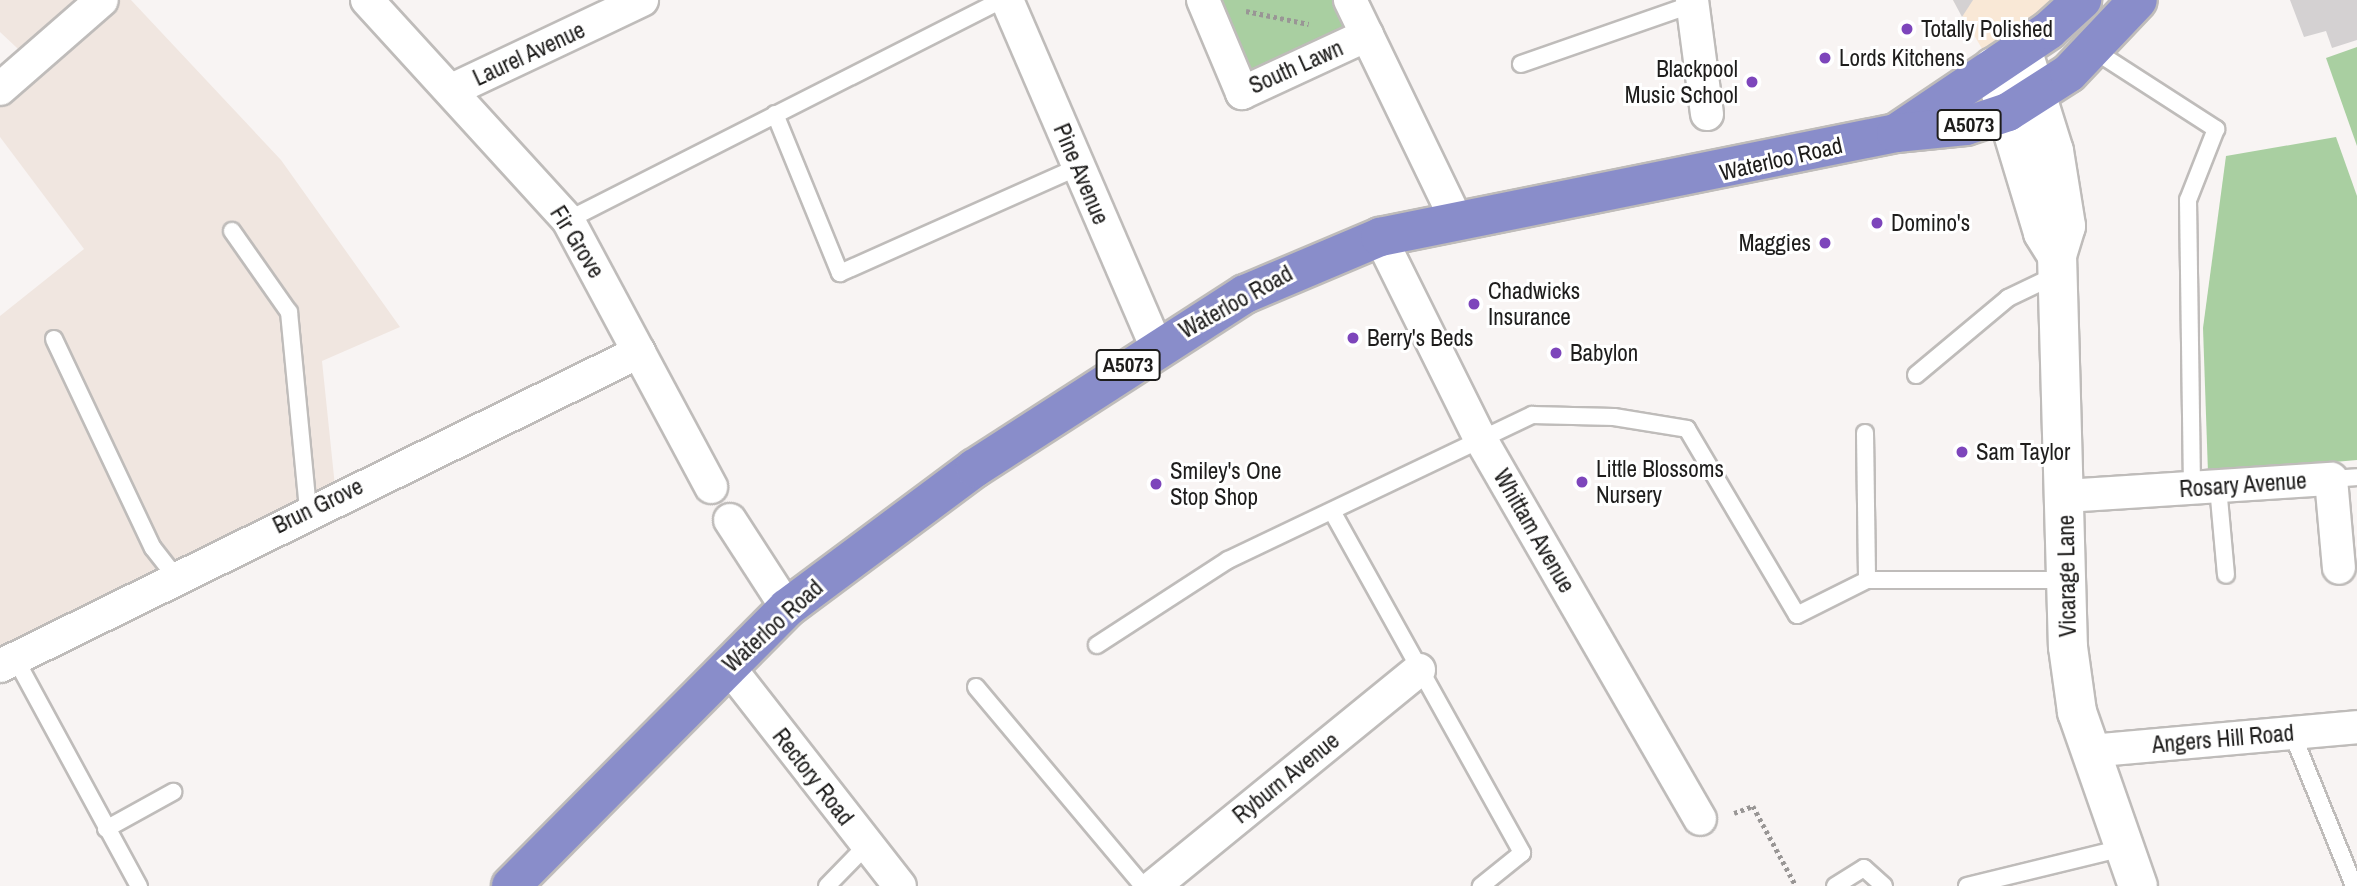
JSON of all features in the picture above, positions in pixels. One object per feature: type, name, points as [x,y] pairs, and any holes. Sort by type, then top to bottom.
[{"type":"highway","name":"Waterloo Road","points":[[1896,133],[2008,58],[2082,0]]},
{"type":"highway","name":"Waterloo Road","points":[[511,886],[787,608],[975,468],[1156,346],[1292,270],[1380,237],[1896,133],[1966,126],[2023,104],[2092,49],[2138,0]]},
{"type":"street","points":[[0,89],[102,0]]},
{"type":"street","name":"Fir Grove","points":[[367,0],[454,89],[568,220],[711,487]]},
{"type":"street","name":"Laurel Avenue","points":[[454,89],[642,0]]},
{"type":"street","name":"Pine Avenue","points":[[1007,0],[1156,346]]},
{"type":"street","name":"South Lawn","points":[[1350,0],[1457,221]]},
{"type":"street","name":"South Lawn","points":[[1202,1],[1242,93],[1367,35]]},
{"type":"street","points":[[1693,2],[1707,114]]},
{"type":"street","name":"Vicarage Lane","points":[[2008,58],[2066,226],[2058,264],[2068,647],[2090,751],[2138,886]]},
{"type":"street","name":"Whittam Avenue","points":[[1380,237],[1479,436],[1700,819]]},
{"type":"street","name":"Brun Grove","points":[[7,662],[308,510],[639,352]]},
{"type":"street","name":"Rosary Avenue","points":[[2066,496],[2202,473],[2344,478],[2339,568]]},
{"type":"street","points":[[730,520],[787,608]]},
{"type":"street","name":"Rectory Road","points":[[728,666],[866,846],[901,886]]},
{"type":"street","name":"Ryburn Avenue","points":[[1154,886],[1419,670]]},
{"type":"street","name":"Angers Hill Road","points":[[2090,751],[2357,727]]},
{"type":"lane","points":[[568,220],[1001,0]]},
{"type":"lane","points":[[1521,64],[1693,2]]},
{"type":"lane","points":[[2092,49],[2216,129],[2188,200],[2202,473],[2225,575]]},
{"type":"lane","points":[[775,114],[840,273],[1077,167]]},
{"type":"lane","points":[[232,231],[289,312],[308,510]]},
{"type":"lane","points":[[1916,375],[2008,298],[2058,264]]},
{"type":"lane","points":[[54,339],[153,548],[176,577]]},
{"type":"lane","points":[[1097,645],[1228,560],[1332,513],[1479,436],[1532,415],[1614,416],[1687,429],[1797,615],[1867,580],[2067,580]]},
{"type":"lane","points":[[1865,433],[1867,580]]},
{"type":"lane","points":[[1332,513],[1522,853],[1481,886]]},
{"type":"lane","points":[[7,662],[139,886]]},
{"type":"lane","points":[[976,687],[1143,886]]},
{"type":"lane","points":[[2292,733],[2354,886]]},
{"type":"lane","points":[[106,829],[173,792]]},
{"type":"lane","points":[[827,886],[866,846]]},
{"type":"lane","points":[[1967,886],[2123,848]]},
{"type":"lane","points":[[1835,886],[1864,868],[1884,886]]},
{"type":"path","points":[[1202,1],[1367,35]]},
{"type":"path","points":[[1700,819],[1722,803],[1733,813],[1753,806],[1796,886]]},
{"type":"shaded area","points":[[0,0],[131,0],[281,160],[400,327],[322,361],[336,496],[0,666],[0,316],[84,249],[0,137],[0,89],[32,62],[0,32]]},
{"type":"shaded area","points":[[1953,0],[2082,0],[1993,67]]},
{"type":"green space","points":[[1203,0],[1350,0],[1367,35],[1242,93]]},
{"type":"green space","points":[[2357,47],[2357,146],[2326,58]]},
{"type":"green space","points":[[2336,137],[2357,196],[2357,460],[2208,473],[2203,328],[2226,156]]},
{"type":"building","points":[[1953,0],[1973,0],[1962,17]]},
{"type":"building","points":[[2290,0],[2357,0],[2357,40],[2332,48],[2326,31],[2304,37]]},
{"type":"place","name":"Totally Polished","points":[[1907,29]]},
{"type":"place","name":"Lords Kitchens","points":[[1825,58]]},
{"type":"place","name":"Blackpool Music School","points":[[1752,82]]},
{"type":"place","name":"Domino's","points":[[1877,223]]},
{"type":"place","name":"Maggies","points":[[1825,243]]},
{"type":"place","name":"Chadwicks Insurance","points":[[1474,304]]},
{"type":"place","name":"Berry's Beds","points":[[1353,338]]},
{"type":"place","name":"Babylon","points":[[1556,353]]},
{"type":"place","name":"Sam Taylor","points":[[1962,452]]},
{"type":"place","name":"Little Blossoms Nursery","points":[[1582,482]]},
{"type":"place","name":"Smiley's One Stop Shop","points":[[1156,484]]}]
